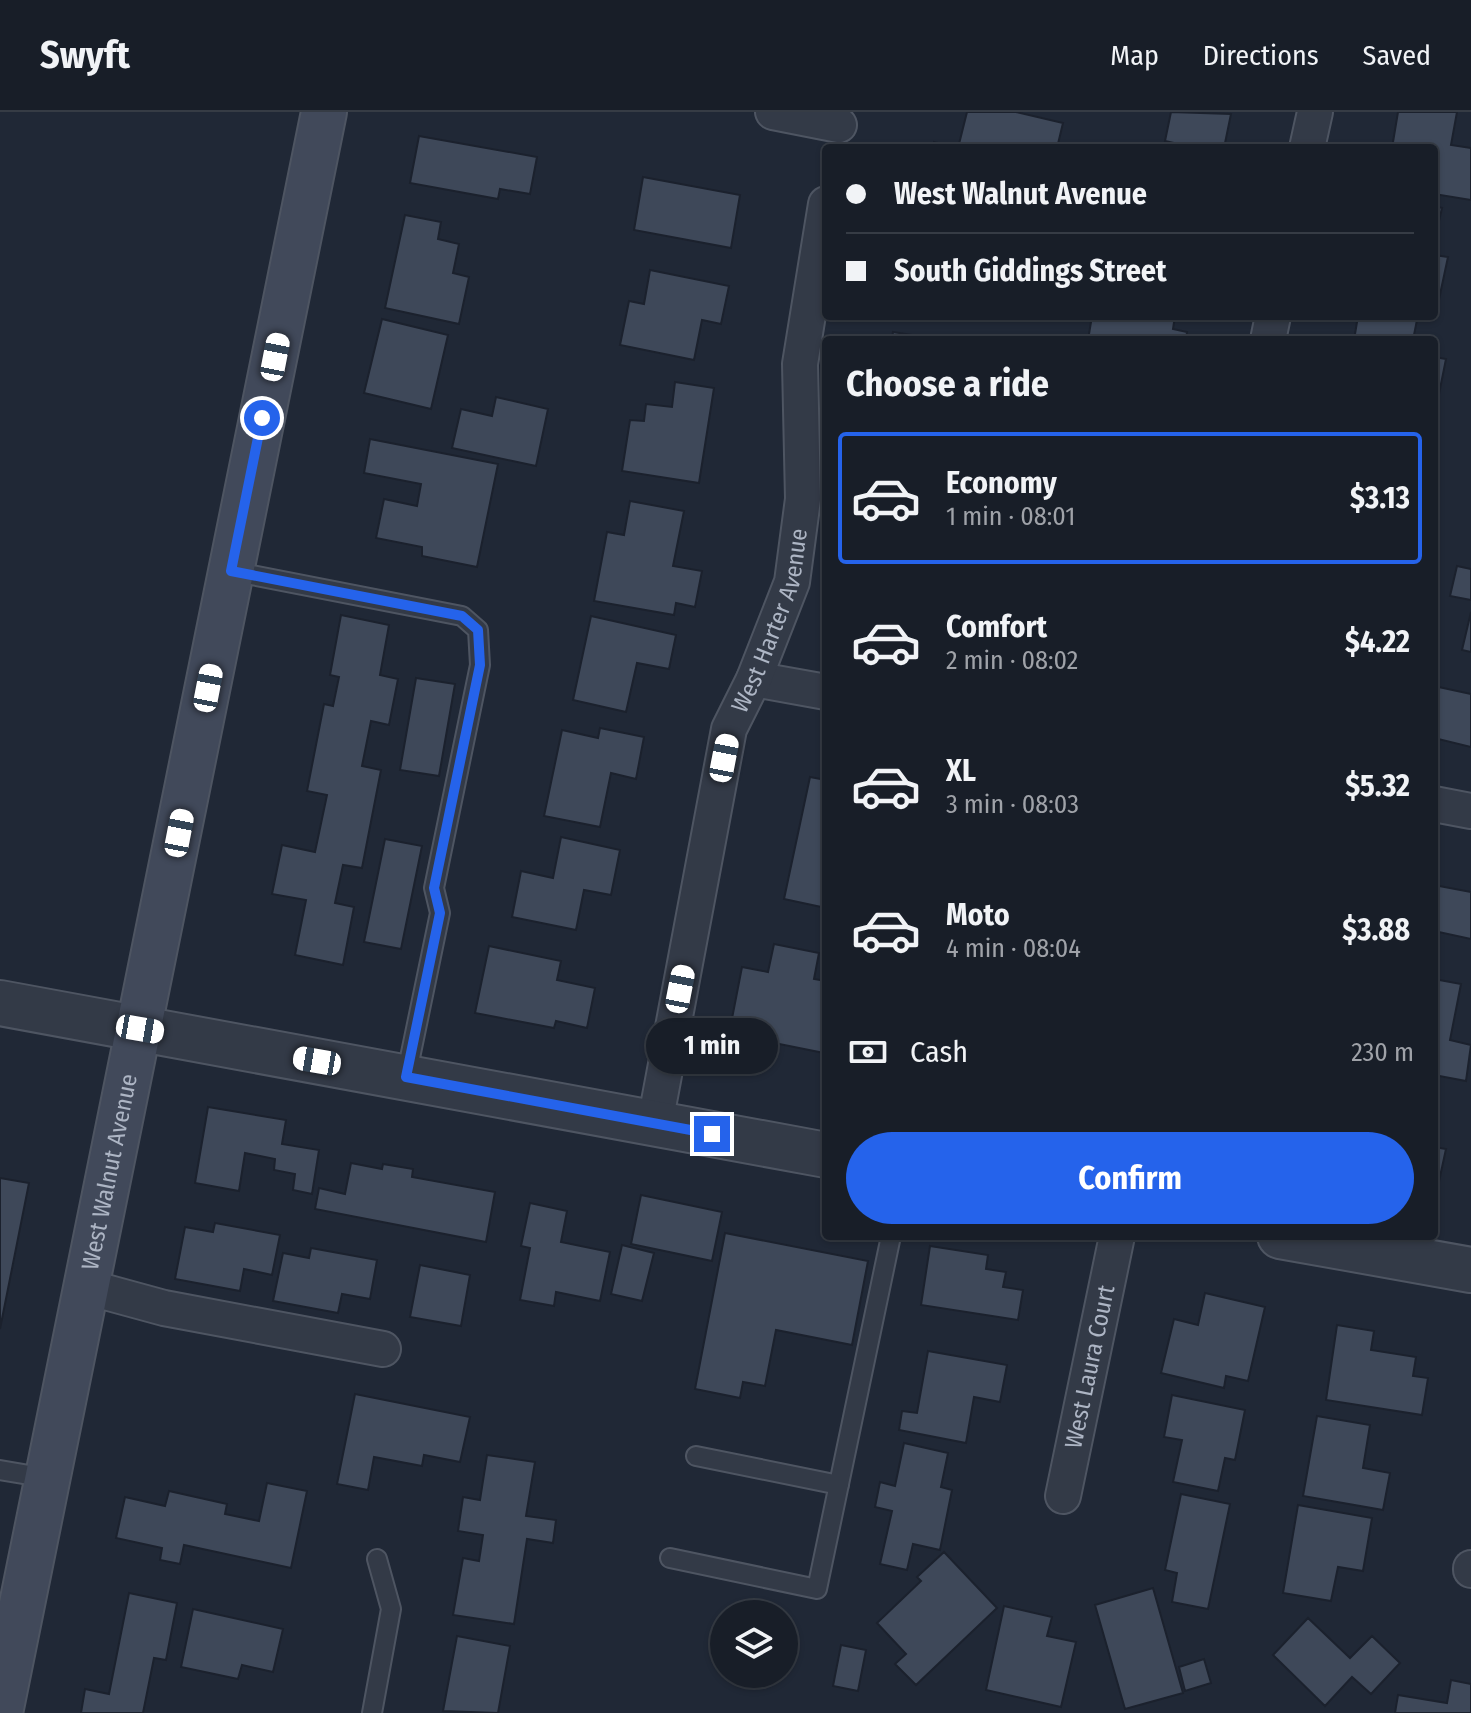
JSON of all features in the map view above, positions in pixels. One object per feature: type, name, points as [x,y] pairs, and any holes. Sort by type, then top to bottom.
[{"type":"main road","name":"West Walnut Avenue","points":[[0,1713],[324,112]]},
{"type":"street","points":[[773,112],[839,128]]},
{"type":"street","points":[[1308,144],[1315,112]]},
{"type":"street","name":"West Harter Avenue","points":[[655,1123],[729,729],[754,679],[792,582],[803,499],[800,364],[822,229]]},
{"type":"street","points":[[754,679],[822,691]]},
{"type":"street","points":[[1438,805],[1471,811]]},
{"type":"street","points":[[0,1003],[822,1154]]},
{"type":"street","name":"West Laura Court","points":[[1063,1496],[1116,1240]]},
{"type":"street","points":[[1302,1240],[1471,1270]]},
{"type":"street","points":[[87,1287],[164,1308],[383,1349]]},
{"type":"lane","points":[[231,571],[462,616],[478,630],[480,665],[434,888],[440,913],[406,1077]]},
{"type":"lane","points":[[670,1558],[817,1589],[890,1240]]},
{"type":"lane","points":[[696,1456],[839,1485]]},
{"type":"lane","points":[[0,1470],[47,1478]]},
{"type":"lane","points":[[372,1713],[391,1609],[377,1559]]},
{"type":"building","points":[[967,112],[1016,112],[1063,123],[1058,144],[959,144]]},
{"type":"building","points":[[1171,112],[1231,114],[1225,144],[1165,141]]},
{"type":"building","points":[[1398,112],[1457,112],[1451,145],[1471,148],[1471,200],[1438,195],[1438,144],[1393,144]]},
{"type":"building","points":[[419,136],[537,157],[530,194],[500,189],[498,199],[410,183]]},
{"type":"building","points":[[643,177],[740,195],[731,248],[634,230]]},
{"type":"building","points":[[405,215],[441,222],[438,239],[459,244],[453,273],[469,277],[459,324],[385,308]]},
{"type":"building","points":[[1438,256],[1448,257],[1438,304]]},
{"type":"building","points":[[650,270],[729,286],[721,324],[702,320],[694,360],[620,345],[629,301],[644,304]]},
{"type":"building","points":[[382,319],[448,335],[431,409],[364,393]]},
{"type":"building","points":[[1091,320],[1174,320],[1173,329],[1187,332],[1186,336],[1089,336]]},
{"type":"building","points":[[1357,320],[1417,320],[1414,336],[1355,336]]},
{"type":"building","points":[[893,332],[918,336],[892,336]]},
{"type":"building","points":[[1438,358],[1446,359],[1438,399]]},
{"type":"building","points":[[675,382],[714,388],[699,483],[622,471],[630,420],[644,421],[646,404],[672,407]]},
{"type":"building","points":[[496,397],[548,409],[536,466],[452,448],[461,409],[492,416]]},
{"type":"building","points":[[370,439],[498,464],[477,567],[422,556],[422,547],[376,538],[384,499],[417,506],[421,484],[364,473]]},
{"type":"building","points":[[630,501],[684,511],[673,566],[702,571],[695,607],[676,603],[674,615],[594,601],[607,532],[624,535]]},
{"type":"building","points":[[1457,566],[1471,569],[1471,600],[1450,596]]},
{"type":"building","points":[[1471,612],[1471,652],[1462,650]]},
{"type":"building","points":[[341,615],[389,625],[380,675],[398,679],[389,725],[371,721],[362,766],[381,770],[362,868],[343,865],[335,903],[354,907],[343,965],[295,955],[306,900],[272,894],[282,845],[315,852],[327,795],[307,791],[324,704],[333,706],[339,677],[330,675]]},
{"type":"building","points":[[591,616],[676,635],[669,669],[637,663],[626,712],[573,700]]},
{"type":"building","points":[[416,678],[455,684],[439,776],[400,770]]},
{"type":"building","points":[[1438,687],[1471,694],[1471,747],[1438,739]]},
{"type":"building","points":[[600,728],[644,737],[636,779],[611,773],[600,827],[544,816],[562,730],[598,738]]},
{"type":"building","points":[[810,777],[822,779],[822,907],[784,899]]},
{"type":"building","points":[[561,837],[620,850],[611,895],[584,890],[576,930],[512,917],[521,871],[553,878]]},
{"type":"building","points":[[385,839],[422,846],[401,949],[364,942]]},
{"type":"building","points":[[1438,886],[1471,892],[1471,939],[1438,932]]},
{"type":"building","points":[[774,944],[819,953],[814,979],[822,980],[822,1053],[729,1034],[742,967],[768,972]]},
{"type":"building","points":[[489,946],[561,961],[557,980],[595,988],[587,1028],[556,1021],[554,1028],[475,1013]]},
{"type":"building","points":[[1438,980],[1461,984],[1450,1040],[1471,1045],[1466,1081],[1438,1076]]},
{"type":"building","points":[[208,1107],[286,1120],[282,1144],[319,1150],[312,1194],[293,1190],[295,1174],[274,1170],[275,1159],[245,1153],[239,1191],[195,1183]]},
{"type":"building","points":[[1438,1148],[1446,1149],[1438,1186]]},
{"type":"building","points":[[351,1163],[382,1169],[383,1164],[413,1169],[412,1177],[495,1192],[486,1242],[315,1209],[319,1188],[345,1194]]},
{"type":"building","points":[[0,1178],[29,1183],[0,1329]]},
{"type":"building","points":[[641,1195],[722,1212],[712,1261],[631,1244]]},
{"type":"building","points":[[530,1203],[567,1211],[561,1242],[610,1252],[600,1301],[556,1292],[554,1306],[520,1300],[530,1248],[521,1246]]},
{"type":"building","points":[[215,1223],[280,1235],[272,1275],[244,1269],[240,1291],[175,1279],[185,1227],[213,1232]]},
{"type":"building","points":[[725,1233],[868,1261],[852,1345],[776,1330],[765,1386],[743,1382],[740,1398],[695,1389]]},
{"type":"building","points":[[622,1245],[654,1253],[642,1301],[611,1294]]},
{"type":"building","points":[[930,1246],[988,1255],[986,1269],[1006,1272],[1003,1287],[1023,1290],[1018,1320],[921,1305]]},
{"type":"building","points":[[311,1248],[377,1260],[370,1299],[342,1294],[338,1313],[273,1301],[283,1253],[309,1258]]},
{"type":"building","points":[[420,1265],[470,1275],[461,1326],[410,1317]]},
{"type":"building","points":[[1205,1293],[1265,1307],[1248,1381],[1226,1376],[1224,1388],[1161,1373],[1174,1319],[1198,1325]]},
{"type":"building","points":[[1337,1325],[1374,1331],[1371,1350],[1416,1357],[1413,1376],[1428,1378],[1422,1415],[1326,1400]]},
{"type":"building","points":[[928,1351],[1007,1365],[1000,1402],[974,1397],[966,1443],[899,1430],[902,1411],[917,1413]]},
{"type":"building","points":[[355,1394],[470,1417],[460,1462],[424,1455],[422,1466],[374,1457],[368,1490],[337,1484]]},
{"type":"building","points":[[1172,1395],[1245,1410],[1235,1460],[1225,1458],[1218,1491],[1173,1482],[1182,1440],[1164,1437]]},
{"type":"building","points":[[1317,1416],[1370,1425],[1363,1468],[1390,1473],[1383,1510],[1303,1496]]},
{"type":"building","points":[[904,1443],[948,1453],[941,1487],[952,1490],[940,1550],[913,1544],[907,1570],[880,1564],[892,1511],[875,1507],[880,1482],[895,1486]]},
{"type":"building","points":[[487,1455],[535,1462],[526,1516],[556,1520],[553,1543],[527,1539],[514,1624],[453,1615],[463,1558],[479,1561],[483,1535],[458,1531],[463,1497],[480,1500]]},
{"type":"building","points":[[267,1483],[307,1491],[291,1568],[184,1545],[180,1564],[160,1560],[162,1548],[116,1538],[125,1497],[165,1506],[169,1491],[227,1504],[225,1514],[259,1521]]},
{"type":"building","points":[[1181,1494],[1230,1504],[1208,1609],[1172,1602],[1177,1573],[1165,1570]]},
{"type":"building","points":[[1298,1505],[1372,1518],[1363,1571],[1338,1567],[1331,1601],[1283,1593]]},
{"type":"building","points":[[944,1552],[997,1608],[916,1685],[895,1664],[906,1654],[877,1623],[921,1581],[917,1577]]},
{"type":"building","points":[[1153,1588],[1183,1693],[1125,1709],[1095,1605]]},
{"type":"building","points":[[129,1593],[177,1603],[166,1660],[154,1658],[143,1713],[81,1713],[85,1689],[109,1694]]},
{"type":"building","points":[[1004,1606],[1052,1617],[1047,1636],[1076,1642],[1061,1707],[986,1690]]},
{"type":"building","points":[[193,1609],[283,1629],[273,1672],[242,1665],[238,1679],[181,1667]]},
{"type":"building","points":[[1308,1618],[1350,1658],[1372,1636],[1400,1663],[1371,1694],[1352,1677],[1325,1706],[1273,1655]]},
{"type":"building","points":[[457,1636],[510,1646],[498,1713],[443,1711]]},
{"type":"building","points":[[841,1645],[866,1650],[858,1691],[833,1686]]},
{"type":"building","points":[[1204,1659],[1211,1683],[1185,1691],[1179,1667]]},
{"type":"building","points":[[1451,1680],[1471,1684],[1471,1713],[1395,1713],[1398,1695],[1447,1703]]},
{"type":"route","points":[[262,418],[231,571],[462,616],[478,630],[480,665],[434,888],[440,913],[406,1077],[712,1134]]}]
